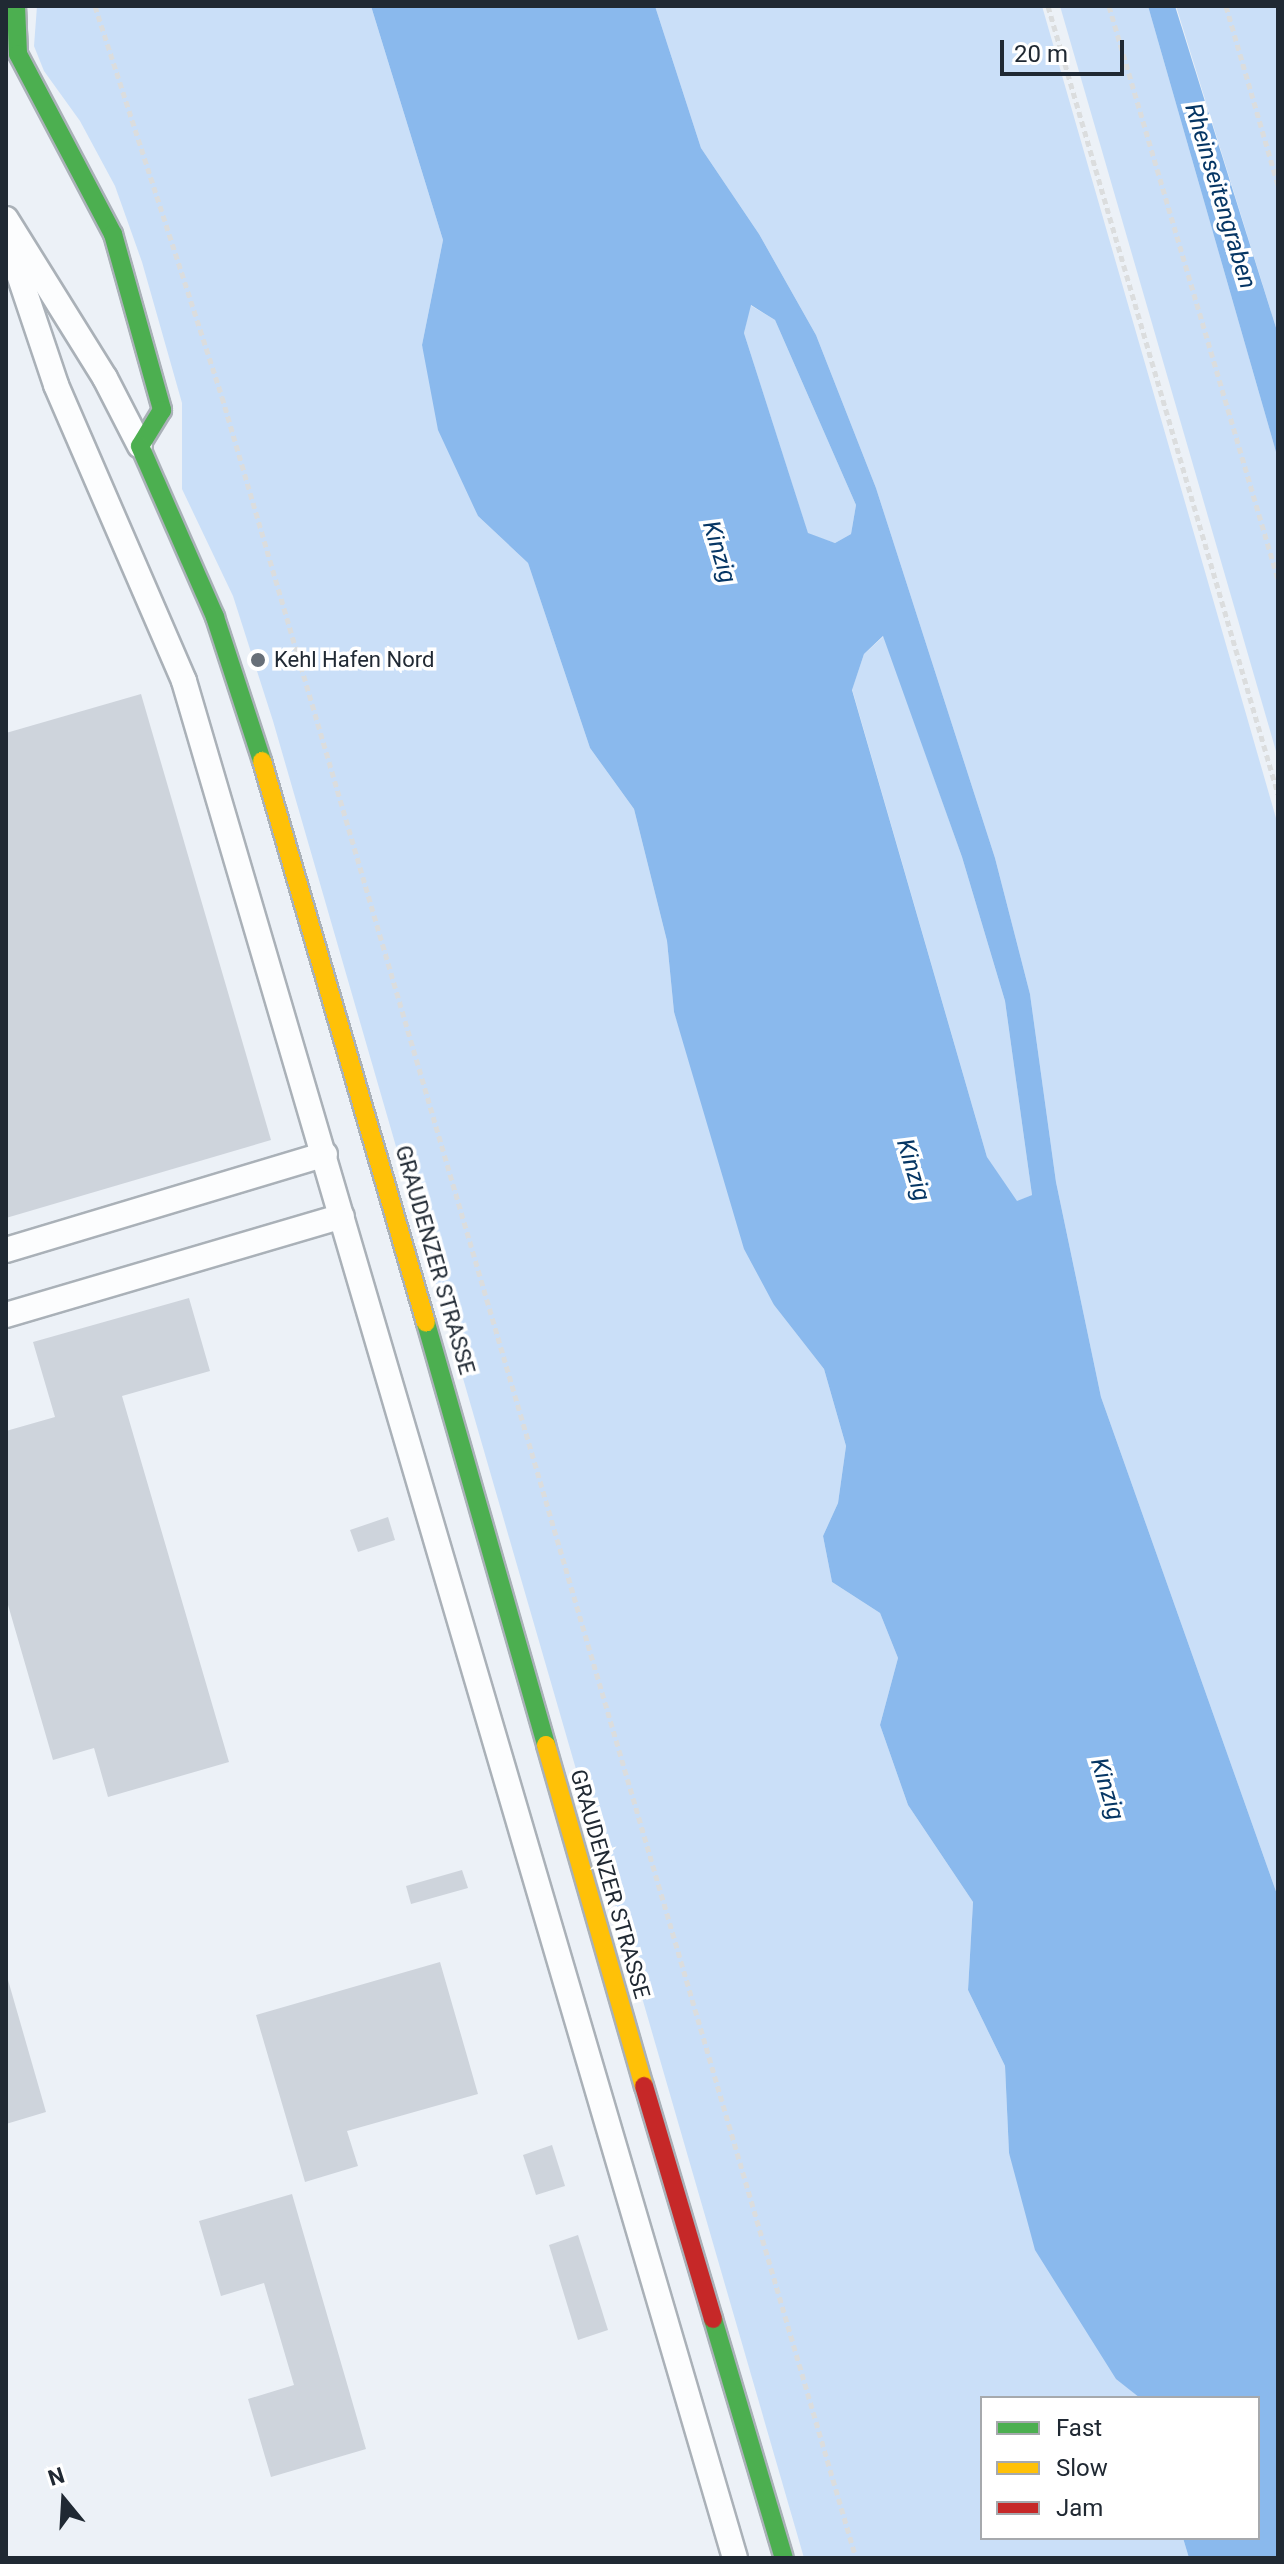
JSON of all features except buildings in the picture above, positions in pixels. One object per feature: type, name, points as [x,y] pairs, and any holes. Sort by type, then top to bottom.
[{"type":"street","points":[[16,6],[13,34],[18,54],[113,234],[159,384],[162,410],[140,446]]},
{"type":"street","name":"GRAUDENZER STRASSE","points":[[140,446],[215,617],[302,884],[621,2010],[784,2558]]},
{"type":"lane","points":[[6,219],[105,378],[140,446]]},
{"type":"lane","points":[[6,236],[56,385],[184,681],[735,2558]]},
{"type":"lane","points":[[6,1250],[325,1154]]},
{"type":"lane","points":[[6,1315],[342,1216]]},
{"type":"lane","points":[[708,2471],[754,2456]]},
{"type":"path","points":[[95,6],[222,397],[856,2558]]},
{"type":"path","points":[[1048,6],[1278,794]]},
{"type":"path","points":[[1109,6],[1278,579]]},
{"type":"path","points":[[1226,6],[1278,185]]},
{"type":"shaded area","points":[[37,6],[371,6],[443,240],[422,345],[478,516],[528,563],[590,748],[634,809],[667,941],[674,1012],[774,1305],[824,1369],[846,1446],[838,1503],[823,1536],[832,1582],[880,1613],[898,1658],[880,1725],[908,1805],[973,1902],[968,1990],[1005,2066],[1009,2153],[1116,2378],[1138,2396],[980,2396],[980,2540],[1184,2540],[1189,2558],[804,2558],[273,721],[233,596],[182,489],[182,403],[142,262],[115,186],[80,121],[44,71],[34,46]]},
{"type":"shaded area","points":[[655,6],[1042,6],[1278,825],[1278,1897],[1101,1397],[1056,1182],[1030,994],[995,858],[876,488],[816,335],[759,234],[701,148]]},
{"type":"shaded area","points":[[1060,6],[1148,6],[1278,459],[1278,758]]},
{"type":"shaded area","points":[[1176,6],[1278,6],[1278,334]]},
{"type":"shaded area","points":[[750,305],[775,320],[856,505],[851,534],[835,543],[808,534],[744,333]]},
{"type":"shaded area","points":[[884,636],[962,857],[1005,1001],[1032,1195],[1016,1202],[987,1157],[852,689],[864,654]]},
{"type":"water","name":"Kinzig","points":[[371,6],[655,6],[701,148],[759,234],[816,335],[876,488],[995,858],[1030,994],[1056,1182],[1101,1397],[1278,1897],[1278,2558],[1189,2558],[1184,2540],[1260,2540],[1260,2396],[1137,2396],[1116,2379],[1035,2250],[1009,2153],[1005,2066],[968,1990],[973,1902],[908,1805],[880,1725],[898,1658],[880,1613],[832,1582],[823,1536],[838,1503],[846,1446],[824,1369],[774,1305],[744,1249],[674,1012],[667,941],[634,809],[590,748],[528,563],[478,516],[438,430],[422,345],[443,240]],"holes":[[[751,305],[775,320],[856,505],[851,534],[835,543],[808,533],[744,333]],[[883,636],[962,857],[1005,1001],[1032,1195],[1017,1201],[987,1157],[852,690],[864,654]]]},
{"type":"water","name":"Rheinseitengraben","points":[[1148,6],[1175,6],[1278,334],[1278,459]]},
{"type":"traffic: fast","points":[[16,6],[18,54],[113,234],[162,410],[140,446],[215,617],[262,761]]},
{"type":"traffic: fast","points":[[426,1323],[546,1745]]},
{"type":"traffic: fast","points":[[713,2319],[784,2558]]},
{"type":"traffic: slow","points":[[262,761],[426,1323]]},
{"type":"traffic: slow","points":[[546,1745],[644,2086]]},
{"type":"traffic: jam","points":[[644,2086],[713,2319]]},
{"type":"place","name":"Kehl Hafen Nord","points":[[258,660]]}]
